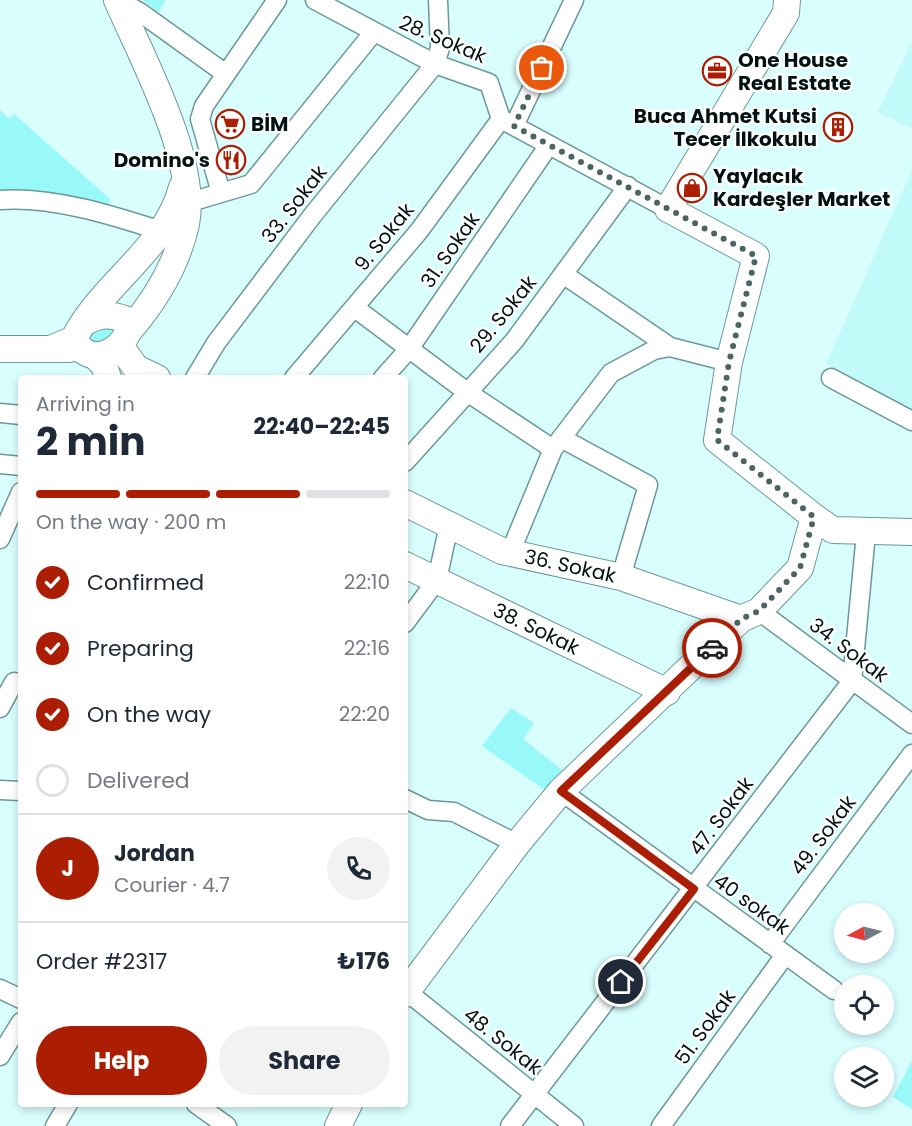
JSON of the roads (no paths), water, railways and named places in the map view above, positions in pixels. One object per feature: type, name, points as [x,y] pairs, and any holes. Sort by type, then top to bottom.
[{"type":"main road","points":[[0,349],[79,343],[102,356],[124,339],[144,314],[172,268],[186,223],[185,172],[156,89],[118,0]]},
{"type":"main road","points":[[784,1],[786,13],[668,209],[756,256],[729,362],[717,440],[833,530],[866,533],[912,532]]},
{"type":"main road","points":[[79,343],[176,206],[185,172]]},
{"type":"main road","points":[[79,343],[99,315],[112,314],[125,319],[124,339],[136,368],[151,375]]},
{"type":"main road","points":[[79,343],[104,365],[107,375]]},
{"type":"main road","name":"36. Sokak","points":[[408,504],[510,553],[621,578],[750,615]]},
{"type":"main road","points":[[408,988],[561,791],[800,568],[814,517]]},
{"type":"main road","name":"38. Sokak","points":[[408,566],[667,692]]},
{"type":"main road","points":[[338,1126],[348,1107]]},
{"type":"street","points":[[118,0],[146,17],[226,74]]},
{"type":"street","points":[[221,193],[200,119],[204,106],[277,0]]},
{"type":"street","name":"28. Sokak","points":[[315,0],[373,33],[435,64],[489,82],[508,122]]},
{"type":"street","points":[[435,64],[440,48],[438,0]]},
{"type":"street","name":"9. Sokak","points":[[297,375],[355,308],[508,122],[574,0]]},
{"type":"street","points":[[187,203],[251,184],[373,33]]},
{"type":"street","name":"33. Sokak","points":[[197,375],[216,343],[305,225],[435,64]]},
{"type":"street","points":[[508,122],[668,209]]},
{"type":"street","name":"31. Sokak","points":[[386,375],[409,349],[549,145]]},
{"type":"street","name":"29. Sokak","points":[[408,459],[514,341],[628,186]]},
{"type":"street","points":[[0,200],[16,199],[105,213],[160,231]]},
{"type":"street","points":[[563,274],[670,346],[729,362]]},
{"type":"street","points":[[355,308],[467,392],[557,443],[648,485],[621,578]]},
{"type":"street","points":[[510,553],[557,443],[611,373],[654,350],[670,346]]},
{"type":"street","points":[[831,378],[912,421]]},
{"type":"street","points":[[0,413],[18,415]]},
{"type":"street","points":[[0,464],[18,466]]},
{"type":"street","points":[[0,539],[18,499]]},
{"type":"street","points":[[408,619],[436,580],[449,525]]},
{"type":"street","points":[[852,681],[866,533]]},
{"type":"street","name":"34. Sokak","points":[[750,615],[852,681],[912,724]]},
{"type":"street","points":[[0,708],[12,681]]},
{"type":"street","name":"47. Sokak","points":[[510,1126],[852,681]]},
{"type":"street","name":"49. Sokak","points":[[777,950],[912,754]]},
{"type":"street","points":[[0,790],[18,791]]},
{"type":"street","name":"40 sokak","points":[[561,791],[834,990]]},
{"type":"street","points":[[408,800],[428,810],[454,812],[518,844]]},
{"type":"street","name":"51. Sokak","points":[[661,1126],[777,950]]},
{"type":"street","points":[[0,989],[18,998]]},
{"type":"street","name":"48. Sokak","points":[[408,994],[574,1126]]},
{"type":"street","points":[[0,1056],[18,1027]]},
{"type":"street","points":[[55,1126],[66,1107]]},
{"type":"street","points":[[200,1107],[227,1126]]},
{"type":"place","name":"One House Real Estate","points":[[717,71]]},
{"type":"place","name":"BİM","points":[[230,124]]},
{"type":"place","name":"Buca Ahmet Kutsi Tecer İlkokulu","points":[[838,127]]},
{"type":"place","name":"Domino's","points":[[231,160]]},
{"type":"place","name":"Yaylacık Kardeşler Market","points":[[692,188]]}]
